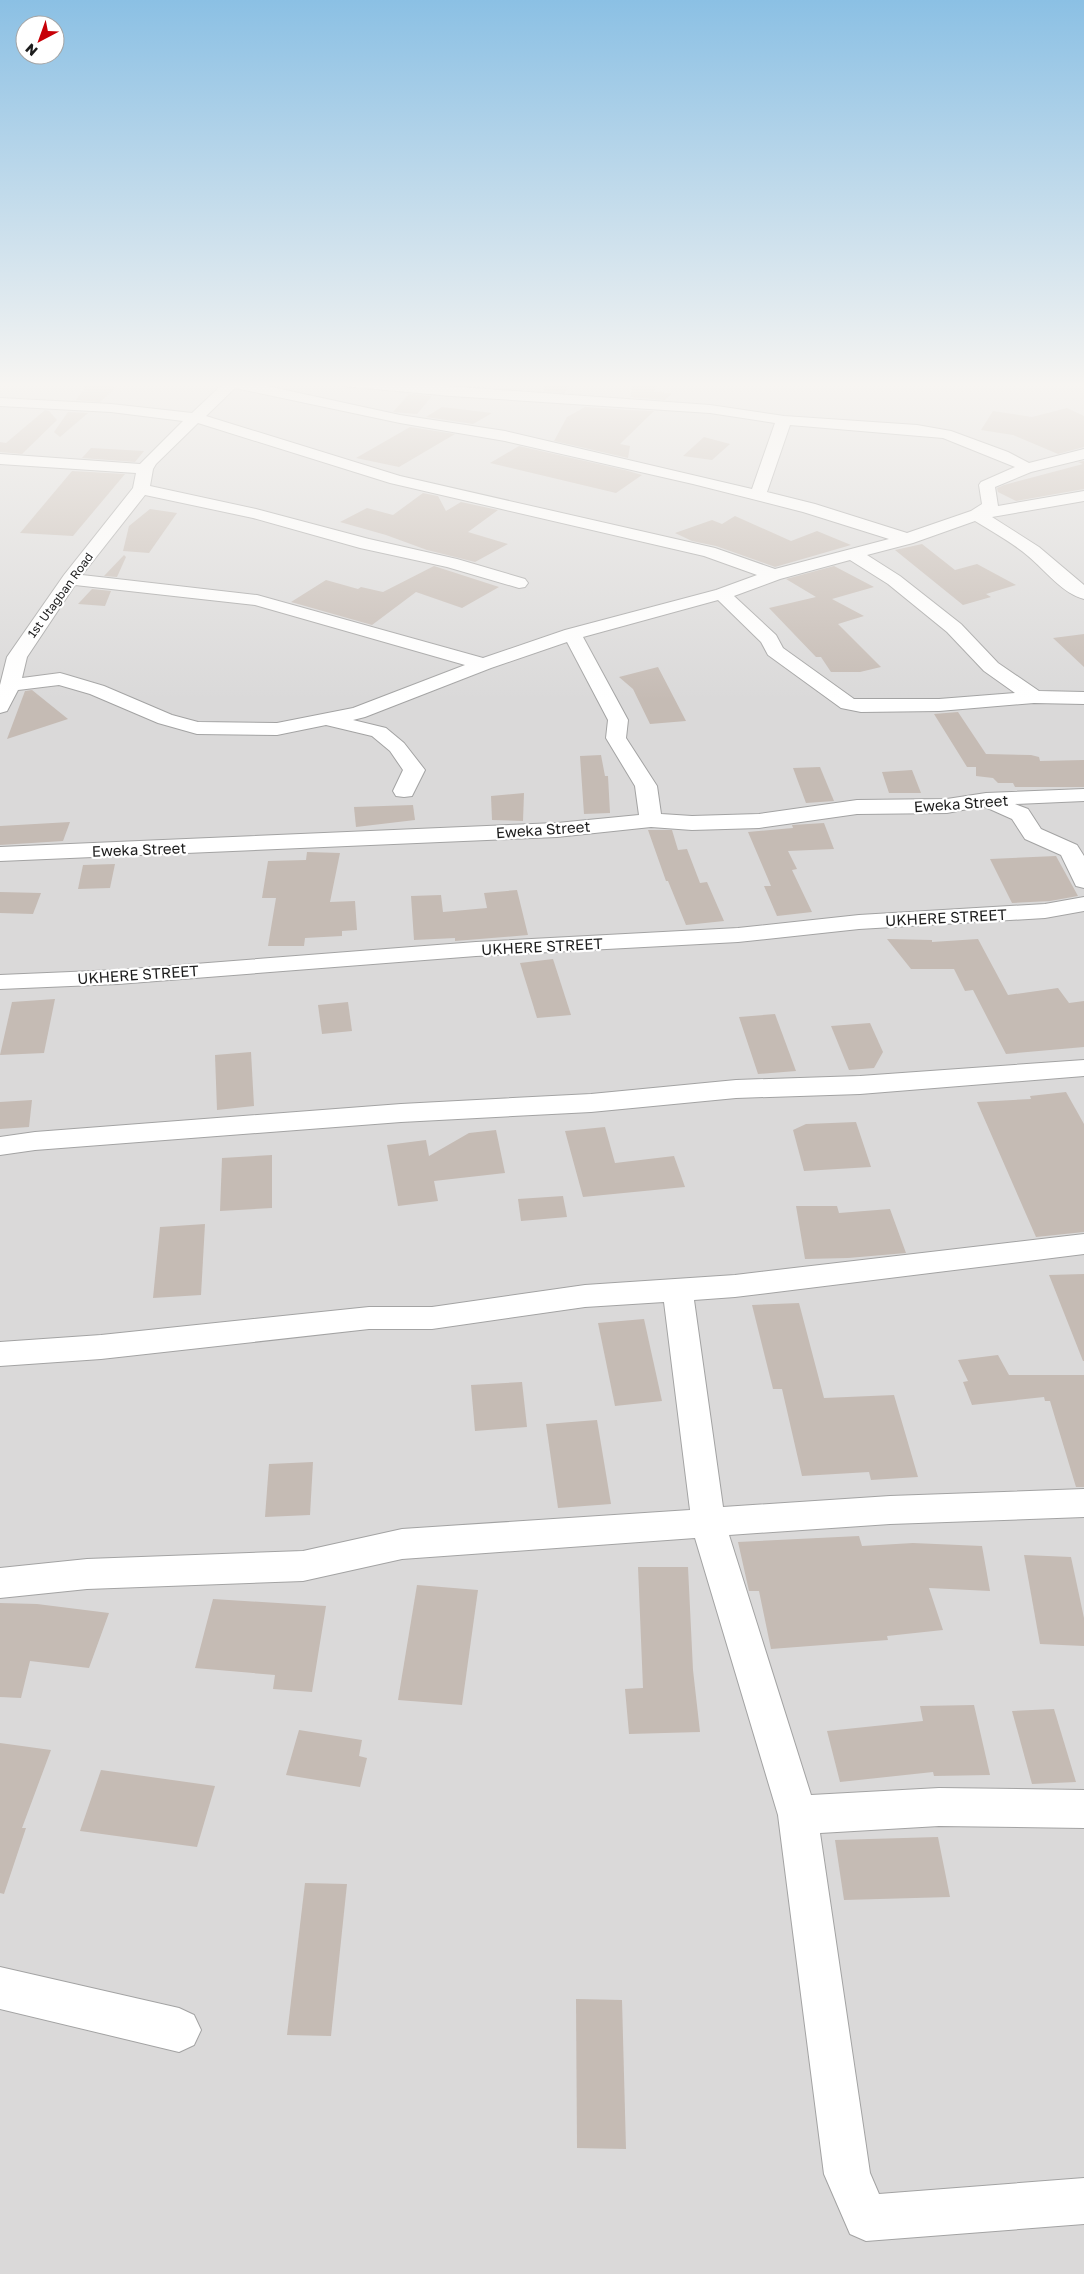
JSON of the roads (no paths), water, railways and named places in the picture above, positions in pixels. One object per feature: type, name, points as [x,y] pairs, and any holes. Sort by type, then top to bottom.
[{"type":"street","points":[[438,488],[709,552],[774,575]]},
{"type":"street","points":[[728,488],[809,508],[907,540]]},
{"type":"street","points":[[758,495],[760,488]]},
{"type":"street","points":[[977,515],[990,506],[987,488]]},
{"type":"street","points":[[142,489],[256,514],[366,544],[450,562],[519,583]]},
{"type":"street","name":"1st Utagban Road","points":[[0,707],[10,685],[7,663],[17,657],[70,579],[142,489]]},
{"type":"street","points":[[10,685],[60,679],[98,690],[165,720],[197,728],[236,730],[276,729],[358,713],[484,664],[572,634],[722,594],[774,575],[907,540],[977,515],[1084,496]]},
{"type":"street","points":[[977,515],[1034,551],[1059,575],[1084,594]]},
{"type":"street","points":[[853,554],[894,580],[954,628],[991,667],[1034,697]]},
{"type":"street","points":[[70,579],[257,600],[484,664]]},
{"type":"street","points":[[722,594],[769,639],[774,651],[848,704],[861,706],[939,705],[1034,697],[1084,698]]},
{"type":"street","points":[[572,634],[618,720],[616,738],[646,786],[651,820]]},
{"type":"street","points":[[325,719],[378,732],[397,747],[414,770],[404,790]]},
{"type":"street","name":"Eweka Street","points":[[0,854],[557,830],[651,820],[692,823],[759,822],[799,814],[857,807],[947,806],[986,799],[1084,795]]},
{"type":"street","points":[[986,799],[1020,814],[1033,834],[1069,850],[1079,866],[1084,881]]},
{"type":"street","name":"UKHERE STREET","points":[[0,982],[118,977],[476,949],[738,935],[859,922],[1045,911],[1084,904]]},
{"type":"street","points":[[0,1146],[35,1141],[402,1112],[591,1103],[736,1089],[860,1085],[1084,1068]]},
{"type":"street","points":[[0,1354],[101,1347],[369,1318],[432,1318],[584,1296],[735,1286],[1084,1244]]},
{"type":"street","points":[[677,1289],[700,1449],[708,1523],[798,1815],[848,2174],[866,2218],[1084,2201]]},
{"type":"street","points":[[0,1583],[87,1574],[303,1566],[402,1544],[890,1510],[1084,1503]]},
{"type":"street","points":[[798,1815],[939,1807],[1084,1809]]},
{"type":"street","points":[[0,1988],[178,2030]]}]
